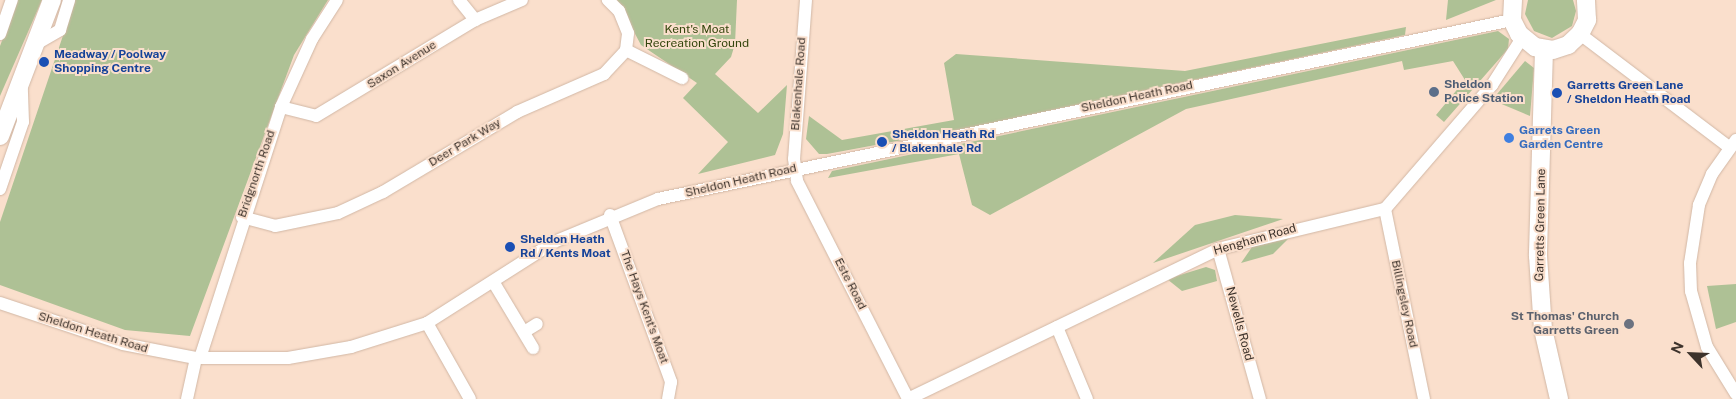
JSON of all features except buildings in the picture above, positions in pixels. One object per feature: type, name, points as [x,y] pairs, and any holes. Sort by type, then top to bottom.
[{"type":"street","points":[[0,34],[12,0]]},
{"type":"street","points":[[0,136],[22,83],[52,0]]},
{"type":"street","points":[[36,44],[60,30],[69,0]]},
{"type":"street","name":"Bridgnorth Road","points":[[187,399],[242,217],[280,107],[312,39],[337,0]]},
{"type":"street","points":[[459,0],[475,20]]},
{"type":"street","name":"Saxon Avenue","points":[[280,107],[316,116],[475,20],[522,0]]},
{"type":"street","points":[[608,0],[619,11],[628,33],[626,50],[682,78]]},
{"type":"street","name":"Blakenhale Road","points":[[794,169],[806,0]]},
{"type":"street","points":[[1513,0],[1512,20],[1522,38],[1544,50],[1568,45],[1580,34],[1587,20],[1586,0]]},
{"type":"street","name":"Sheldon Heath Road","points":[[0,303],[123,344],[198,358],[288,358],[351,348],[427,322],[494,283],[554,242],[610,215],[658,199],[1512,20]]},
{"type":"street","points":[[1580,34],[1733,144],[1699,205],[1690,263],[1691,291],[1707,347],[1736,394]]},
{"type":"street","points":[[1385,209],[1492,85],[1522,38]]},
{"type":"street","name":"Deer Park Way","points":[[242,217],[275,226],[338,213],[383,192],[517,112],[604,74],[626,50]]},
{"type":"street","name":"Garretts Green Lane","points":[[1544,50],[1538,256],[1543,329],[1559,399]]},
{"type":"street","points":[[0,189],[23,122],[22,83]]},
{"type":"street","name":"Este Road","points":[[794,169],[908,399]]},
{"type":"street","name":"Hengham Road","points":[[908,399],[1218,249],[1385,209]]},
{"type":"street","name":"Billingsley Road","points":[[1385,209],[1424,399]]},
{"type":"street","name":"The Hays Kent's Moat","points":[[610,215],[671,382],[668,399]]},
{"type":"street","name":"Newells Road","points":[[1218,249],[1260,399]]},
{"type":"street","points":[[494,283],[533,348]]},
{"type":"street","points":[[427,322],[470,399]]},
{"type":"street","points":[[524,332],[538,324]]},
{"type":"street","points":[[1057,327],[1087,399]]},
{"type":"green space","points":[[17,0],[42,0],[0,96],[0,46]]},
{"type":"green space","points":[[75,0],[328,0],[294,55],[190,336],[125,330],[0,285],[0,222]]},
{"type":"green space","name":"Kent's Moat Recreation Ground","points":[[617,0],[737,0],[735,44],[731,57],[715,74],[758,113],[787,85],[783,134],[775,155],[698,174],[728,142],[683,98],[697,83],[641,45]]},
{"type":"green space","points":[[1448,0],[1496,0],[1446,20]]},
{"type":"green space","points":[[1528,0],[1573,0],[1576,11],[1572,26],[1552,38],[1534,31],[1525,14]]},
{"type":"green space","points":[[1406,27],[1405,35],[973,127],[827,154],[819,154],[806,139],[809,116],[842,140],[954,120],[944,63],[956,54],[1185,71]]},
{"type":"green space","points":[[1498,31],[1509,39],[1508,49],[1444,122],[1436,115],[1465,80],[1453,61],[1404,70],[1402,61],[1186,109],[990,215],[972,205],[959,154],[828,178],[832,171]]},
{"type":"green space","points":[[1525,61],[1534,68],[1530,116],[1492,100]]},
{"type":"green space","points":[[1235,215],[1283,219],[1153,263],[1195,225]]},
{"type":"green space","points":[[1289,238],[1273,254],[1241,263],[1252,247]]},
{"type":"green space","points":[[1206,267],[1215,270],[1217,281],[1182,291],[1167,279]]},
{"type":"green space","points":[[1736,284],[1736,322],[1716,329],[1707,286]]},
{"type":"place","name":"Meadway / Poolway Shopping Centre","points":[[44,62]]},
{"type":"place","name":"Sheldon Police Station","points":[[1434,92]]},
{"type":"place","name":"Garretts Green Lane / Sheldon Heath Road","points":[[1557,93]]},
{"type":"place","name":"Garrets Green Garden Centre","points":[[1509,138]]},
{"type":"place","name":"Sheldon Heath Rd / Blakenhale Rd","points":[[882,142]]},
{"type":"place","name":"Sheldon Heath Rd / Kents Moat","points":[[510,247]]},
{"type":"place","name":"St Thomas' Church Garretts Green","points":[[1629,324]]}]
